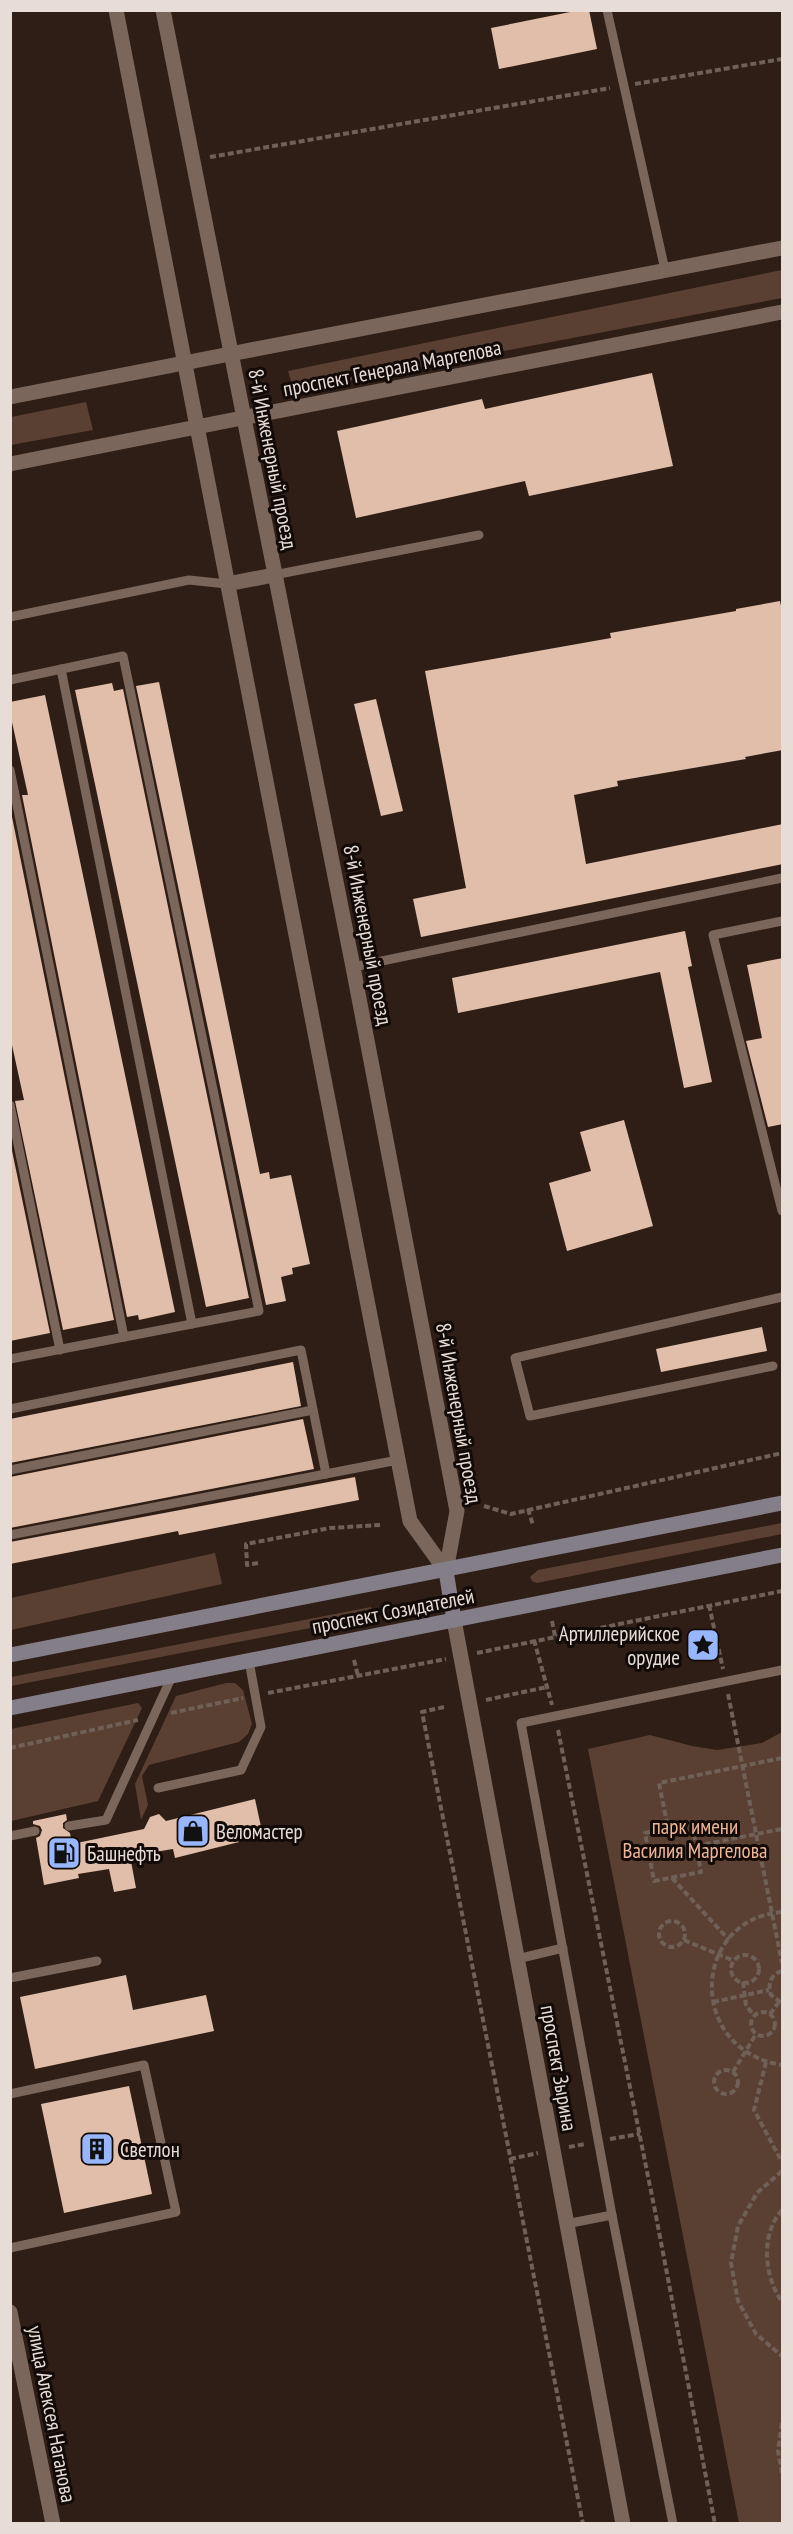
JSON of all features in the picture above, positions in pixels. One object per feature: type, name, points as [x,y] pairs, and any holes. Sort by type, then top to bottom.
[{"type":"main road","name":"проспект Созидателей","points":[[10,1655],[783,1503]]},
{"type":"main road","name":"проспект Созидателей","points":[[10,1708],[783,1555]]},
{"type":"main road","points":[[446,1571],[454,1620]]},
{"type":"street","points":[[116,10],[410,1521],[446,1571]]},
{"type":"street","name":"8-й Инженерный проезд","points":[[163,10],[353,967],[457,1511],[446,1571]]},
{"type":"street","name":"проспект Генерала Маргелова","points":[[10,397],[783,248]]},
{"type":"street","name":"проспект Генерала Маргелова","points":[[10,464],[783,312]]},
{"type":"street","points":[[227,584],[274,575]]},
{"type":"street","name":"проспект Зырина","points":[[454,1620],[623,2523]]},
{"type":"street","name":"улица Алексея Наганова","points":[[10,2312],[53,2523]]},
{"type":"lane","points":[[607,10],[665,270]]},
{"type":"lane","points":[[274,575],[480,535]]},
{"type":"lane","points":[[10,616],[189,580],[227,584]]},
{"type":"lane","points":[[10,680],[123,656],[259,1311],[10,1359]]},
{"type":"lane","points":[[61,669],[192,1324]]},
{"type":"lane","points":[[10,770],[124,1337]]},
{"type":"lane","points":[[353,967],[783,878]]},
{"type":"lane","points":[[783,921],[713,935],[783,1211]]},
{"type":"lane","points":[[10,1106],[60,1350]]},
{"type":"lane","points":[[773,1366],[530,1416],[515,1358],[783,1297]]},
{"type":"lane","points":[[10,1408],[301,1350],[326,1474]]},
{"type":"lane","points":[[10,1470],[313,1410]]},
{"type":"lane","points":[[10,1535],[398,1460]]},
{"type":"lane","points":[[158,1788],[241,1770],[261,1727],[249,1661]]},
{"type":"lane","points":[[673,2523],[598,2142],[521,1723],[783,1670]]},
{"type":"lane","points":[[69,1826],[106,1820],[172,1676]]},
{"type":"lane","points":[[10,1836],[35,1832]]},
{"type":"lane","points":[[517,1959],[562,1948]]},
{"type":"lane","points":[[10,1978],[97,1961]]},
{"type":"lane","points":[[10,2094],[144,2065],[176,2212],[10,2248]]},
{"type":"lane","points":[[566,2224],[612,2215]]},
{"type":"path","points":[[193,160],[783,59]]},
{"type":"path","points":[[484,1506],[511,1514],[783,1453]]},
{"type":"path","points":[[528,1509],[532,1525]]},
{"type":"path","points":[[258,1563],[247,1565],[246,1544],[330,1528],[380,1524]]},
{"type":"path","points":[[10,1748],[255,1696],[783,1591]]},
{"type":"path","points":[[710,1605],[783,1963]]},
{"type":"path","points":[[552,1621],[555,1636]]},
{"type":"path","points":[[534,1640],[555,1716],[640,2134],[715,2523]]},
{"type":"path","points":[[354,1660],[358,1676]]},
{"type":"path","points":[[486,1700],[547,1687]]},
{"type":"path","points":[[444,1707],[422,1712],[583,2523]]},
{"type":"path","points":[[668,1828],[659,1783],[783,1758]]},
{"type":"path","points":[[692,1823],[701,1872],[654,1881],[645,1833],[668,1828],[692,1823]]},
{"type":"path","points":[[696,1846],[783,1829]]},
{"type":"path","points":[[672,1878],[729,1940]]},
{"type":"path","points":[[783,1912],[774,1913],[749,1923],[729,1940],[719,1956],[712,1986],[713,2002],[718,2019],[726,2033],[745,2051],[766,2062],[783,2065]]},
{"type":"path","points":[[677,1922],[685,1931],[684,1940],[674,1947],[666,1946],[660,1939],[660,1930],[665,1923],[677,1922]]},
{"type":"path","points":[[684,1940],[734,1961],[746,1955],[754,1958],[759,1966],[755,1978],[743,1982]]},
{"type":"path","points":[[734,1961],[733,1974],[743,1982]]},
{"type":"path","points":[[769,1990],[771,1979],[783,1971]]},
{"type":"path","points":[[743,1982],[746,2006],[754,2015]]},
{"type":"path","points":[[713,2002],[769,1990]]},
{"type":"path","points":[[769,1990],[781,2003],[770,2014]]},
{"type":"path","points":[[760,2012],[770,2014],[775,2021],[774,2028],[768,2035],[756,2034],[750,2025],[754,2015],[760,2012]]},
{"type":"path","points":[[774,2028],[783,2029]]},
{"type":"path","points":[[733,2072],[756,2034]]},
{"type":"path","points":[[766,2062],[754,2110],[783,2162]]},
{"type":"path","points":[[722,2071],[733,2072],[737,2079],[737,2086],[732,2093],[720,2092],[715,2083],[717,2076],[722,2071]]},
{"type":"path","points":[[510,2159],[640,2134]]},
{"type":"path","points":[[783,2171],[757,2193],[738,2226],[731,2263],[738,2301],[756,2334],[783,2356]]},
{"type":"path","points":[[783,2210],[768,2239],[767,2265],[774,2291],[783,2302]]},
{"type":"path","points":[[783,2423],[778,2451],[783,2473]]},
{"type":"green space","points":[[782,270],[782,298],[294,391],[288,371]]},
{"type":"green space","points":[[86,402],[93,430],[11,445],[11,417]]},
{"type":"green space","points":[[782,1523],[782,1534],[537,1583],[530,1577],[538,1570]]},
{"type":"green space","points":[[215,1553],[222,1584],[11,1630],[11,1598]]},
{"type":"green space","points":[[371,1607],[372,1616],[11,1686],[11,1677]]},
{"type":"green space","points":[[226,1683],[235,1683],[243,1690],[252,1724],[248,1734],[239,1742],[149,1765],[142,1776],[148,1805],[141,1820],[135,1784],[176,1696]]},
{"type":"green space","points":[[138,1703],[142,1708],[98,1801],[11,1821],[11,1729]]},
{"type":"green space","name":"парк имени Василия Маргелова","points":[[782,1732],[782,2523],[739,2523],[588,1749],[650,1735],[717,1750],[762,1743]]},
{"type":"building","points":[[589,10],[597,49],[499,69],[491,28]]},
{"type":"building","points":[[652,373],[673,466],[529,496],[525,481],[356,518],[337,431],[482,399],[485,409]]},
{"type":"building","points":[[780,601],[783,616],[783,750],[745,757],[746,759],[617,781],[618,786],[574,795],[586,864],[783,824],[783,864],[421,937],[413,899],[466,888],[425,671],[611,638],[610,633]]},
{"type":"building","points":[[159,682],[260,1174],[269,1172],[270,1179],[291,1175],[310,1264],[292,1268],[293,1274],[281,1277],[286,1301],[266,1305],[136,686]]},
{"type":"building","points":[[112,683],[114,691],[123,689],[249,1298],[206,1307],[75,690]]},
{"type":"building","points":[[45,695],[175,1312],[139,1320],[138,1315],[127,1317],[22,795],[28,795],[10,713],[10,702]]},
{"type":"building","points":[[376,699],[403,811],[381,816],[354,704]]},
{"type":"building","points":[[10,807],[114,1320],[63,1330],[15,1101],[24,1100],[10,1036]]},
{"type":"building","points":[[685,931],[692,966],[688,967],[712,1082],[684,1088],[660,972],[458,1013],[452,978]]},
{"type":"building","points":[[783,958],[783,1124],[768,1127],[746,1041],[762,1038],[747,965]]},
{"type":"building","points":[[624,1120],[653,1226],[567,1251],[549,1183],[591,1171],[580,1132]]},
{"type":"building","points":[[10,1141],[50,1333],[10,1341]]},
{"type":"building","points":[[762,1327],[767,1351],[661,1372],[656,1349]]},
{"type":"building","points":[[293,1362],[301,1406],[10,1463],[10,1419]]},
{"type":"building","points":[[303,1419],[314,1469],[10,1528],[10,1477]]},
{"type":"building","points":[[355,1477],[359,1500],[179,1535],[178,1531],[10,1564],[10,1542]]},
{"type":"building","points":[[255,1799],[263,1836],[175,1858],[173,1849],[130,1856],[136,1888],[114,1892],[109,1869],[78,1874],[79,1878],[44,1885],[36,1838],[40,1836],[42,1830],[40,1826],[33,1824],[33,1821],[66,1814],[67,1820],[63,1823],[63,1828],[70,1833],[72,1844],[144,1829],[150,1817],[159,1814],[166,1821]]},
{"type":"building","points":[[126,1975],[133,2010],[206,1995],[214,2031],[35,2069],[20,1997]]},
{"type":"building","name":"Светлон","points":[[129,2086],[152,2194],[64,2213],[41,2104]]},
{"type":"place","name":"Артиллерийское орудие","points":[[703,1645]]},
{"type":"place","name":"Веломастер","points":[[193,1831]]},
{"type":"place","name":"Башнефть","points":[[64,1853]]},
{"type":"place","name":"Светлон","points":[[97,2149]]}]
